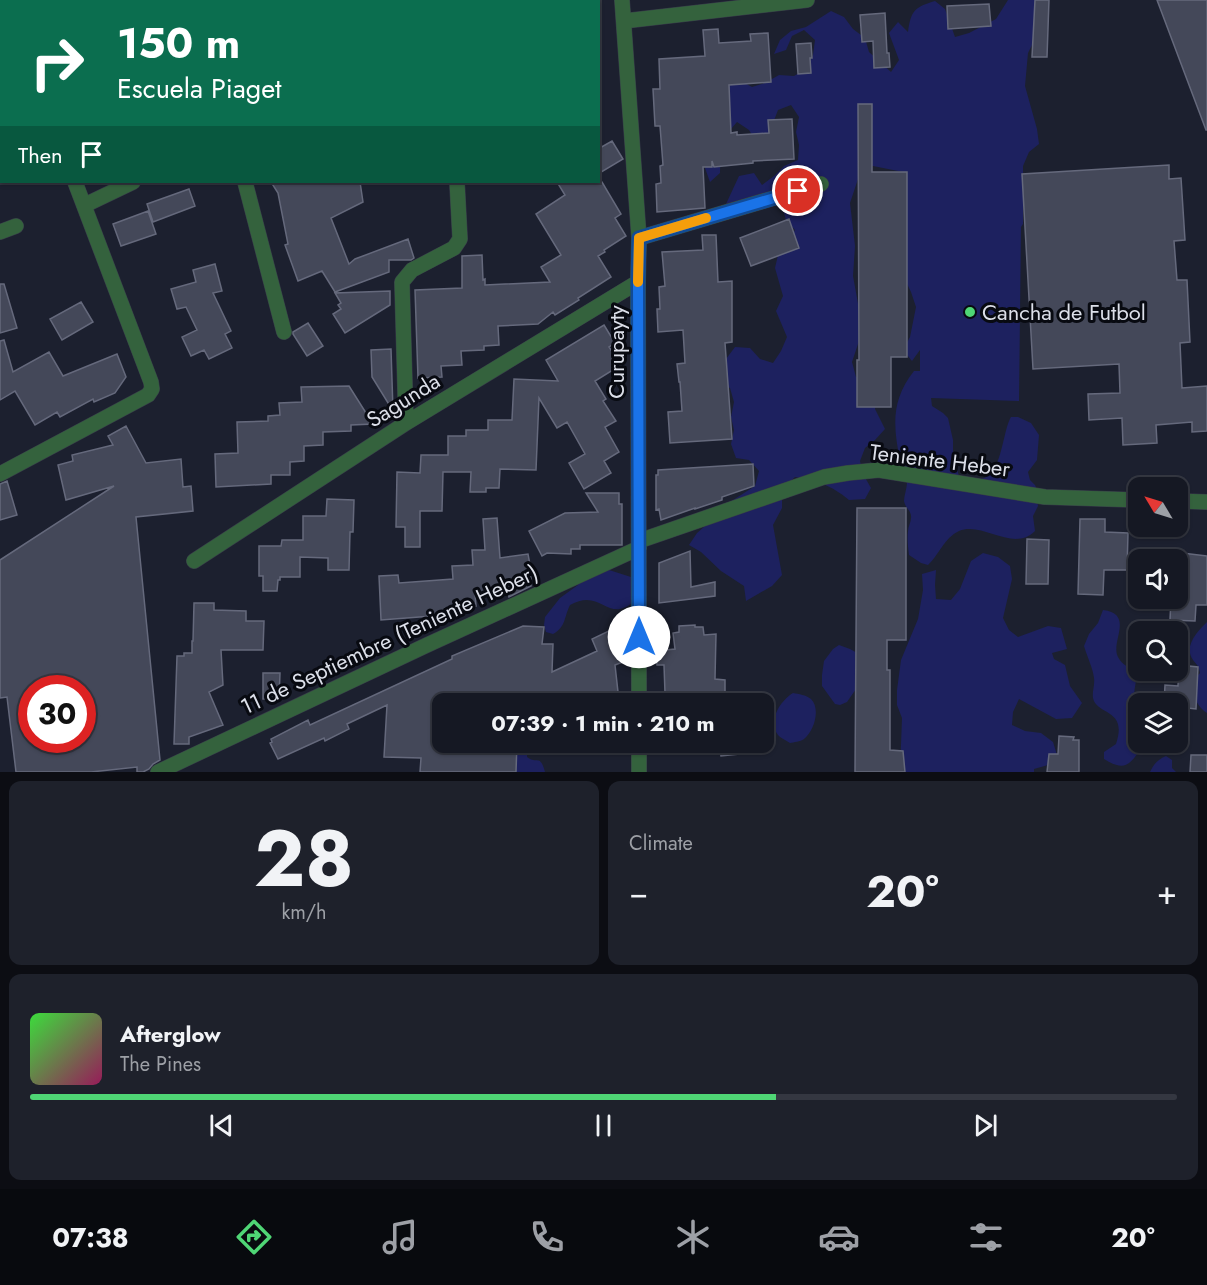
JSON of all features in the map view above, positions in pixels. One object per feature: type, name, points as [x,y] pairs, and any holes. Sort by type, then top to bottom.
[{"type":"street","name":"Curupayty","points":[[622,0],[639,238],[639,693]]},
{"type":"street","points":[[624,21],[807,0]]},
{"type":"street","points":[[0,474],[148,395],[152,389],[75,183]]},
{"type":"street","points":[[85,205],[131,183]]},
{"type":"street","points":[[245,183],[284,332]]},
{"type":"street","points":[[406,423],[402,282],[412,270],[454,248],[460,238],[457,183]]},
{"type":"street","points":[[639,238],[821,184]]},
{"type":"street","points":[[0,232],[16,226]]},
{"type":"street","name":"Sagunda","points":[[194,561],[406,423],[638,282]]},
{"type":"street","name":"Teniente Heber","points":[[639,545],[824,477],[848,472],[879,470],[1045,497],[1128,500]]},
{"type":"street","points":[[1188,501],[1207,502]]},
{"type":"street","name":"11 de Septiembre (Teniente Heber)","points":[[158,772],[639,545]]},
{"type":"street","points":[[639,753],[639,772]]},
{"type":"shaded area","points":[[1008,0],[1046,0],[1040,29],[1028,53],[1025,86],[1039,144],[1029,152],[1023,166],[1019,401],[931,398],[932,406],[948,418],[953,440],[953,455],[959,476],[979,479],[987,477],[997,463],[1011,417],[1018,417],[1031,423],[1039,435],[1037,460],[1028,472],[1038,492],[1038,506],[1033,516],[1035,531],[1026,537],[1017,539],[968,529],[959,531],[949,538],[928,565],[909,555],[908,528],[911,516],[904,501],[907,482],[900,460],[895,425],[901,392],[914,371],[920,371],[920,350],[912,361],[903,350],[910,337],[916,307],[898,265],[907,186],[903,172],[868,165],[859,176],[850,203],[855,246],[853,276],[861,320],[861,335],[852,362],[856,377],[869,383],[877,395],[875,409],[885,429],[865,448],[860,461],[863,474],[871,488],[865,499],[849,500],[824,484],[795,477],[782,489],[782,508],[773,525],[782,575],[772,586],[746,601],[744,586],[689,545],[697,533],[730,502],[755,486],[759,471],[749,460],[736,458],[731,444],[734,430],[731,417],[734,402],[730,388],[717,383],[714,368],[726,359],[735,347],[750,348],[760,359],[773,363],[781,351],[787,337],[776,311],[783,296],[775,268],[778,255],[795,230],[786,220],[782,206],[771,196],[733,216],[726,204],[739,176],[754,173],[762,185],[784,166],[798,160],[799,145],[796,132],[799,117],[791,105],[778,110],[768,136],[757,143],[749,130],[737,122],[728,133],[723,145],[720,173],[710,182],[705,168],[726,88],[739,80],[752,87],[779,75],[794,76],[807,68],[813,55],[815,40],[804,30],[792,36],[786,50],[774,54],[780,40],[791,31],[806,27],[831,11],[844,17],[853,29],[865,38],[869,52],[891,72],[899,60],[889,33],[898,22],[908,32],[913,14],[918,8],[935,1],[945,9],[955,37],[969,33],[996,19]]},
{"type":"shaded area","points":[[983,553],[998,557],[1010,566],[1012,579],[1003,618],[1009,630],[1018,637],[1048,626],[1061,628],[1067,649],[1052,653],[1054,659],[1065,665],[1070,686],[1082,703],[1072,718],[1056,719],[1019,699],[1013,712],[1012,725],[1025,731],[1041,733],[1053,742],[1057,755],[1048,765],[1034,769],[1034,772],[900,772],[902,718],[897,705],[897,690],[901,660],[918,619],[923,590],[922,574],[936,570],[936,599],[951,600],[960,589],[971,561]]},
{"type":"shaded area","points":[[609,570],[631,577],[633,602],[624,608],[617,609],[589,600],[581,601],[570,605],[563,625],[557,631],[553,634],[546,632],[545,617],[560,598],[578,585],[581,579]]},
{"type":"shaded area","points":[[1103,610],[1118,617],[1120,629],[1116,651],[1120,660],[1128,666],[1128,681],[1136,681],[1134,693],[1128,693],[1128,753],[1138,753],[1130,762],[1122,766],[1104,759],[1104,752],[1116,744],[1118,724],[1115,718],[1096,704],[1093,698],[1093,674],[1084,646],[1089,634],[1098,623]]},
{"type":"shaded area","points":[[1207,622],[1207,713],[1199,705],[1194,694],[1194,683],[1200,673],[1190,655],[1190,649],[1193,639]]},
{"type":"shaded area","points":[[839,645],[859,654],[856,689],[847,702],[840,705],[835,704],[822,686],[824,661]]},
{"type":"shaded area","points":[[793,693],[805,696],[814,703],[815,720],[808,735],[801,741],[790,743],[780,737],[775,729],[775,717],[784,701]]},
{"type":"shaded area","points":[[511,753],[527,753],[530,759],[540,761],[545,772],[513,772]]},
{"type":"shaded area","points":[[1166,756],[1172,760],[1172,768],[1176,772],[1150,772],[1156,762]]},
{"type":"building","points":[[1035,0],[1049,0],[1047,57],[1032,57]]},
{"type":"building","points":[[1157,0],[1207,0],[1207,130],[1206,130]]},
{"type":"building","points":[[989,4],[991,26],[948,29],[947,6]]},
{"type":"building","points":[[885,13],[890,67],[874,68],[873,41],[862,42],[860,15]]},
{"type":"building","points":[[718,29],[719,43],[751,41],[750,34],[768,33],[771,82],[729,85],[731,133],[737,132],[737,135],[769,133],[768,120],[792,119],[794,159],[753,161],[753,163],[714,167],[712,161],[712,167],[703,167],[705,208],[657,212],[656,184],[661,183],[660,166],[663,165],[660,126],[655,126],[653,89],[660,89],[659,59],[705,56],[703,30]]},
{"type":"building","points":[[811,43],[811,73],[798,74],[796,44]]},
{"type":"building","points":[[858,104],[872,104],[872,172],[907,172],[907,357],[891,357],[891,407],[857,407],[857,360],[859,360]]},
{"type":"building","points":[[612,141],[623,159],[600,173],[600,148]]},
{"type":"building","points":[[1169,165],[1169,179],[1181,178],[1185,240],[1174,241],[1177,280],[1187,280],[1190,342],[1180,343],[1182,388],[1207,386],[1207,431],[1192,432],[1192,422],[1156,425],[1157,443],[1123,445],[1122,418],[1089,420],[1088,394],[1120,393],[1119,364],[1033,369],[1022,174]]},
{"type":"building","points":[[602,182],[621,214],[615,218],[626,236],[598,256],[611,277],[578,298],[579,300],[555,315],[553,312],[538,324],[498,326],[499,345],[484,346],[484,350],[461,351],[462,365],[441,366],[442,377],[418,378],[415,290],[462,288],[462,256],[482,255],[485,285],[550,282],[541,267],[561,255],[536,214],[565,195],[558,183]]},
{"type":"building","points":[[272,183],[360,183],[363,202],[331,218],[349,264],[355,259],[408,239],[414,258],[389,260],[389,272],[335,292],[322,271],[298,281],[285,245],[288,244],[278,193]]},
{"type":"building","points":[[189,189],[195,206],[153,222],[147,204]]},
{"type":"building","points":[[148,211],[156,234],[121,246],[113,224]]},
{"type":"building","points":[[789,219],[799,248],[751,266],[740,238]]},
{"type":"building","points":[[702,235],[716,235],[718,282],[732,281],[732,342],[725,343],[732,439],[670,443],[668,412],[682,411],[677,364],[685,363],[683,330],[658,332],[659,287],[665,286],[662,252],[703,250]]},
{"type":"building","points":[[215,264],[222,291],[213,293],[231,331],[225,334],[232,348],[209,359],[204,350],[191,356],[182,337],[197,330],[186,307],[177,309],[171,289],[196,282],[193,270]]},
{"type":"building","points":[[0,284],[4,284],[17,328],[0,333]]},
{"type":"building","points":[[390,291],[390,305],[345,333],[333,314],[341,309],[338,305],[341,303],[335,293]]},
{"type":"building","points":[[81,302],[93,322],[62,340],[50,319]]},
{"type":"building","points":[[308,323],[323,346],[307,356],[293,332]]},
{"type":"building","points":[[604,325],[615,343],[609,347],[621,365],[595,381],[606,399],[603,401],[616,421],[605,427],[619,452],[604,461],[611,473],[584,489],[569,463],[585,454],[567,422],[557,428],[539,398],[536,470],[500,469],[499,488],[486,488],[486,492],[470,492],[471,472],[443,472],[442,511],[420,511],[420,547],[405,547],[405,527],[396,527],[397,472],[420,473],[421,455],[448,455],[448,436],[466,436],[466,430],[488,430],[488,420],[512,420],[514,379],[558,381],[546,360]]},
{"type":"building","points":[[4,340],[13,372],[49,352],[63,376],[117,354],[126,377],[115,393],[94,402],[93,399],[60,417],[57,412],[35,425],[15,391],[0,400],[0,341]]},
{"type":"building","points":[[391,349],[393,411],[372,377],[371,350]]},
{"type":"building","points":[[349,386],[373,424],[351,425],[351,431],[323,432],[323,445],[304,446],[304,461],[290,462],[290,475],[271,475],[271,484],[216,487],[215,454],[238,453],[237,422],[268,421],[268,416],[280,415],[279,403],[302,402],[301,387]]},
{"type":"building","points":[[126,426],[146,463],[181,459],[183,487],[191,486],[193,511],[136,517],[160,760],[143,772],[137,772],[137,767],[91,772],[16,772],[7,697],[0,698],[0,560],[114,486],[66,500],[58,465],[73,461],[72,455],[113,445],[108,436]]},
{"type":"building","points":[[753,464],[754,486],[722,497],[722,500],[661,520],[659,509],[656,510],[658,470]]},
{"type":"building","points":[[7,481],[17,515],[0,520],[0,484]]},
{"type":"building","points":[[586,493],[619,493],[619,504],[622,504],[622,545],[580,545],[580,549],[571,549],[571,554],[547,553],[542,556],[529,531],[565,513],[598,512]]},
{"type":"building","points":[[327,499],[354,500],[349,570],[328,570],[328,558],[300,557],[300,577],[280,577],[277,591],[263,591],[263,576],[259,576],[259,546],[281,546],[282,540],[303,540],[303,516],[326,516]]},
{"type":"building","points":[[857,508],[906,508],[906,640],[887,640],[887,670],[890,670],[890,750],[903,751],[905,772],[855,772]]},
{"type":"building","points":[[497,518],[500,558],[528,554],[531,586],[509,597],[508,592],[475,594],[476,606],[445,608],[445,615],[381,620],[379,576],[398,575],[399,583],[453,579],[452,566],[473,565],[472,550],[485,550],[483,519]]},
{"type":"building","points":[[1080,519],[1105,519],[1105,532],[1128,533],[1127,570],[1104,570],[1103,595],[1078,594]]},
{"type":"building","points":[[1027,539],[1049,540],[1048,584],[1026,584]]},
{"type":"building","points":[[690,551],[691,587],[715,582],[715,596],[659,603],[659,563]]},
{"type":"building","points":[[1188,554],[1207,556],[1207,605],[1196,605],[1195,621],[1170,620],[1170,609],[1188,609]]},
{"type":"building","points":[[194,603],[214,603],[214,610],[246,611],[246,621],[264,621],[263,650],[221,650],[223,685],[209,692],[223,725],[189,737],[189,744],[174,744],[177,656],[192,653]]},
{"type":"building","points":[[695,625],[695,627],[703,627],[704,635],[716,634],[715,679],[725,680],[725,693],[665,693],[664,665],[657,665],[656,651],[675,649],[673,633],[679,632],[679,626]]},
{"type":"building","points":[[523,626],[544,627],[542,644],[553,644],[552,672],[597,651],[592,639],[613,629],[625,629],[629,649],[628,660],[615,665],[618,692],[432,693],[432,753],[517,753],[516,772],[420,772],[421,758],[384,757],[387,705],[347,724],[349,729],[325,741],[324,738],[278,759],[270,743],[271,739],[308,720],[310,725],[452,659],[452,656]]},
{"type":"building","points":[[1188,666],[1198,667],[1196,709],[1188,708],[1188,693],[1165,693],[1165,685],[1178,686],[1178,681],[1188,681]]},
{"type":"building","points":[[263,673],[280,673],[279,699],[263,699]]},
{"type":"building","points":[[1059,736],[1074,737],[1073,740],[1079,740],[1079,772],[1047,772],[1049,754],[1058,754]]},
{"type":"building","points":[[721,753],[750,753],[721,756]]},
{"type":"building","points":[[1191,755],[1207,755],[1207,772],[1190,772]]},
{"type":"slow traffic","points":[[638,282],[639,238],[706,218]]},
{"type":"place","name":"Cancha de Futbol","points":[[970,312]]},
{"type":"route","points":[[639,637],[639,238],[798,191]]}]
